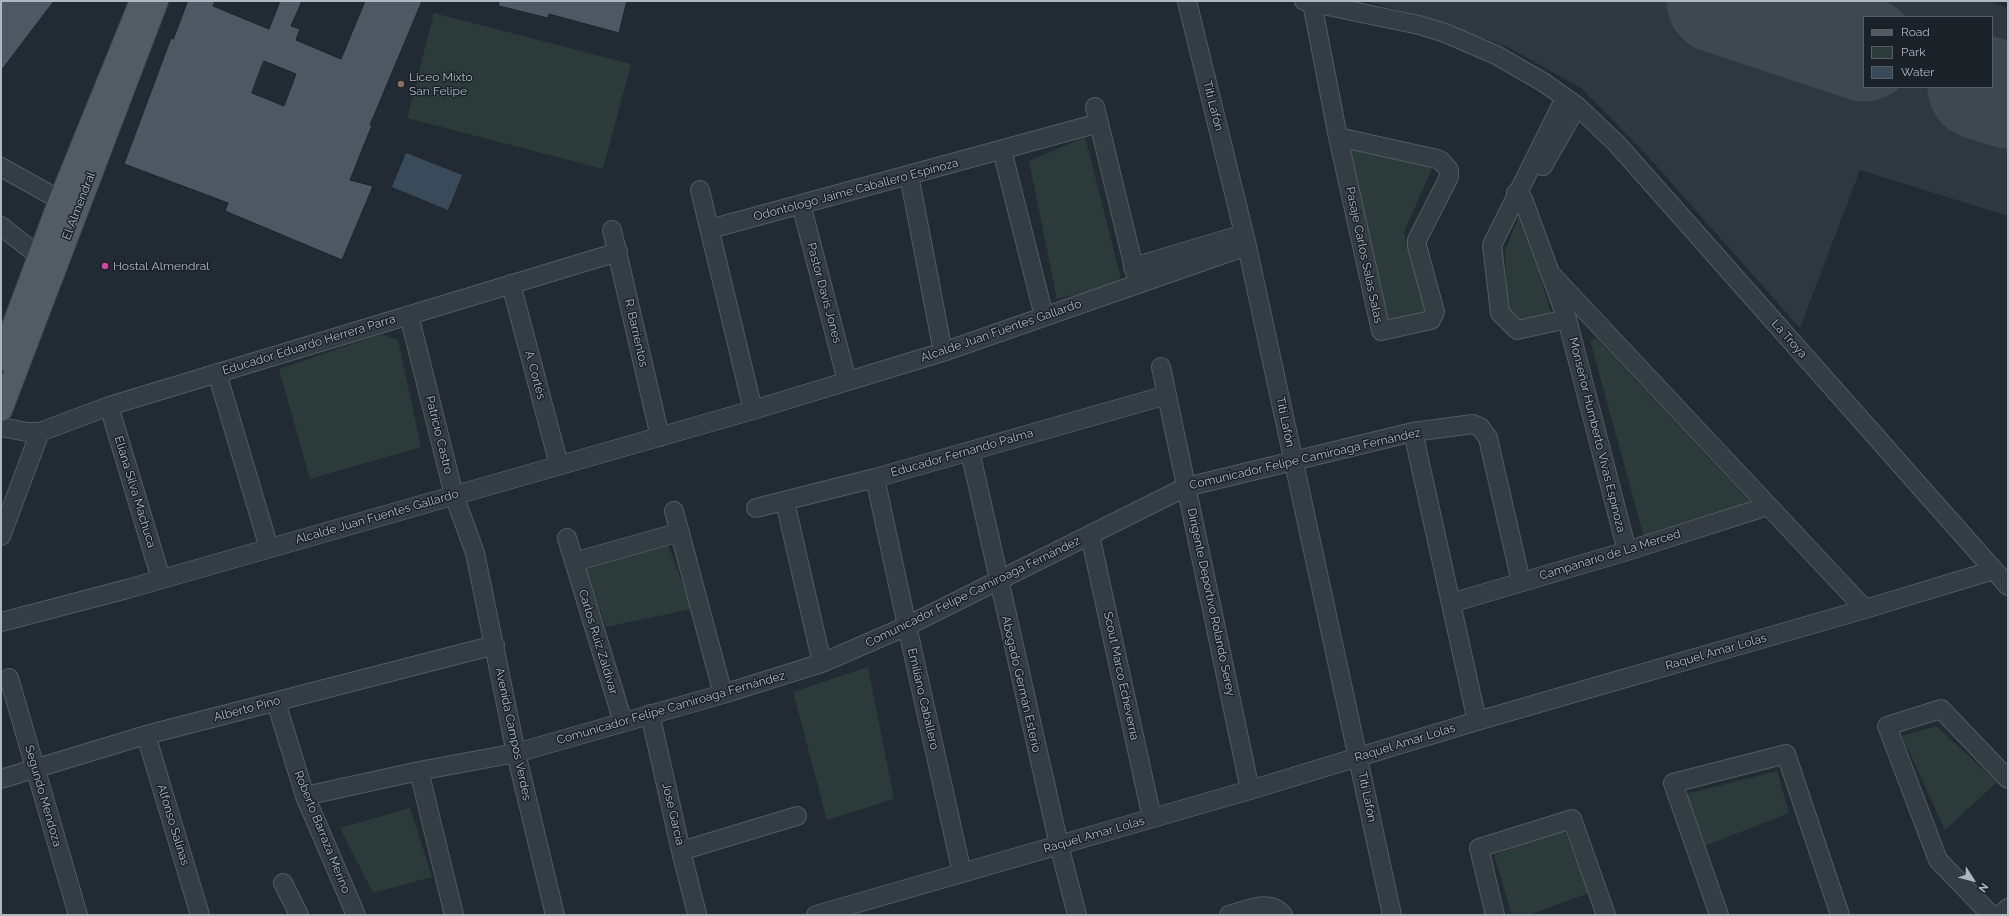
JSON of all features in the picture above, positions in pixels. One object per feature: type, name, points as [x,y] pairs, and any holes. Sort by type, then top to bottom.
[{"type":"main road","name":"El Almendral","points":[[1,359],[60,200],[141,1]]},
{"type":"main road","name":"El Almendral","points":[[1,410],[157,1]]},
{"type":"street","name":"Titi Lafón","points":[[1187,1],[1245,240],[1392,915]]},
{"type":"street","name":"La Troya","points":[[1308,2],[1399,21],[1445,33],[1502,58],[1543,82],[1571,102],[1617,144],[2008,586]]},
{"type":"street","name":"Pasaje Carlos Salas Salas","points":[[1308,2],[1381,331],[1431,320],[1435,312],[1417,246],[1417,240],[1449,177],[1449,170],[1440,160],[1434,158],[1338,137]]},
{"type":"street","points":[[1567,319],[1517,330],[1500,313],[1492,245],[1571,102]]},
{"type":"street","name":"Odontólogo Jaime Caballero Espinoza","points":[[710,229],[1002,150],[1097,115],[1135,276]]},
{"type":"street","points":[[1002,150],[1044,316]]},
{"type":"street","points":[[1,167],[60,200]]},
{"type":"street","points":[[909,175],[943,352]]},
{"type":"street","points":[[700,190],[753,410]]},
{"type":"street","name":"Monseñor Humberto Vivas Espinoza","points":[[1520,196],[1567,319],[1627,551]]},
{"type":"street","name":"Pastor Davis Jones","points":[[801,204],[847,381]]},
{"type":"street","points":[[1,226],[39,256]]},
{"type":"street","name":"R. Barrientos","points":[[612,230],[660,437]]},
{"type":"street","name":"Alcalde Juan Fuentes Gallardo","points":[[1,622],[161,579],[660,437],[943,352],[1044,316],[1135,276],[1245,240]]},
{"type":"street","name":"Educador Eduardo Herrera Parra","points":[[1,426],[27,432],[40,432],[109,406],[618,252]]},
{"type":"street","points":[[1551,274],[1865,609]]},
{"type":"street","name":"A. Cortés","points":[[511,284],[558,465]]},
{"type":"street","name":"Patricio Castro","points":[[409,315],[454,495],[475,553]]},
{"type":"street","name":"Dirigente Deportivo Rolando Serey","points":[[1161,366],[1250,790]]},
{"type":"street","points":[[217,373],[269,548]]},
{"type":"street","name":"Educador Fernando Palma","points":[[756,508],[785,502],[876,478],[1167,395]]},
{"type":"street","name":"Eliana Silva Machuca","points":[[109,406],[161,579]]},
{"type":"street","name":"Comunicador Felipe Camiroaga Fernández","points":[[305,796],[420,771],[516,753],[723,694],[822,663],[906,626],[1186,487],[1413,432],[1473,424],[1480,427],[1488,438],[1521,582]]},
{"type":"street","points":[[1,536],[40,432]]},
{"type":"street","points":[[1413,432],[1477,721]]},
{"type":"street","name":"Abogado Germán Esterio","points":[[970,451],[1059,845],[1077,915]]},
{"type":"street","name":"Emiliano Caballero","points":[[876,478],[906,626],[962,873]]},
{"type":"street","points":[[785,502],[822,663]]},
{"type":"street","name":"Campanario de La Merced","points":[[1450,603],[1627,551],[1768,506]]},
{"type":"street","points":[[674,511],[723,694]]},
{"type":"street","points":[[574,562],[680,532]]},
{"type":"street","name":"Scout Marco Echeverría","points":[[1090,535],[1152,818]]},
{"type":"street","name":"Carlos Ruiz Zaldívar","points":[[567,538],[623,722]]},
{"type":"street","name":"Avenida Campos Verdes","points":[[475,553],[516,753],[555,915]]},
{"type":"street","name":"Raquel Amar Lolas","points":[[816,915],[1250,790],[1477,721],[1865,609],[1994,570]]},
{"type":"street","name":"Alberto Pino","points":[[1,779],[146,735],[495,645]]},
{"type":"street","name":"Segundo Mendoza","points":[[9,678],[78,915]]},
{"type":"street","name":"Roberto Barraza Merino","points":[[276,702],[305,796],[356,915]]},
{"type":"street","points":[[1991,915],[1938,860],[1887,726],[1941,709],[2008,779]]},
{"type":"street","name":"José García","points":[[650,714],[697,914]]},
{"type":"street","name":"Alfonso Salinas","points":[[146,735],[200,915]]},
{"type":"street","points":[[1719,915],[1673,783],[1786,754],[1840,915]]},
{"type":"street","points":[[420,771],[454,915]]},
{"type":"street","points":[[681,850],[797,816]]},
{"type":"street","points":[[1495,915],[1479,848],[1572,819],[1606,915]]},
{"type":"street","points":[[283,883],[299,915]]},
{"type":"street","points":[[1229,915],[1266,905],[1278,909],[1283,915]]},
{"type":"street","points":[[2000,915],[2008,908]]},
{"type":"shaded area","points":[[1364,1],[1989,1],[2008,8],[2008,216],[1860,170],[1800,328],[1645,153],[1581,88],[1506,46],[1411,13]]},
{"type":"green space","points":[[434,13],[631,64],[603,169],[407,118]]},
{"type":"green space","points":[[1085,137],[1122,283],[1057,299],[1029,161]]},
{"type":"green space","points":[[1344,145],[1434,164],[1404,232],[1426,316],[1386,323]]},
{"type":"green space","points":[[1521,211],[1551,313],[1519,322],[1508,316],[1505,251]]},
{"type":"green space","points":[[382,334],[398,340],[421,447],[310,479],[279,369]]},
{"type":"green space","points":[[1597,339],[1751,503],[1644,537],[1590,340]]},
{"type":"green space","points":[[668,545],[692,609],[606,627],[586,568]]},
{"type":"green space","points":[[868,667],[894,799],[827,820],[793,692]]},
{"type":"green space","points":[[1936,726],[1997,782],[1945,830],[1902,736]]},
{"type":"green space","points":[[1777,771],[1789,813],[1702,847],[1686,794]]},
{"type":"green space","points":[[410,808],[432,877],[373,893],[340,828]]},
{"type":"green space","points":[[1564,830],[1589,893],[1529,915],[1512,915],[1494,855]]},
{"type":"water","points":[[406,153],[462,175],[448,210],[392,187]]},
{"type":"building","points":[[1,1],[54,1],[1,71]]},
{"type":"building","points":[[188,1],[215,1],[213,6],[269,29],[280,1],[302,1],[291,26],[300,29],[296,40],[341,59],[365,1],[422,1],[370,125],[372,125],[350,180],[373,186],[342,260],[225,211],[228,203],[124,164],[171,38],[173,39]],"holes":[[[264,61],[296,74],[284,106],[252,93]]]},
{"type":"building","points":[[499,1],[627,1],[619,33],[549,14],[548,18],[499,6]]},
{"type":"taxiway","points":[[1767,1],[1791,25]]},
{"type":"runway","points":[[1719,1],[1863,49]]},
{"type":"runway","points":[[1983,88],[2008,96]]},
{"type":"place","name":"Liceo Mixto San Felipe","points":[[401,84]]},
{"type":"place","name":"Hostal Almendral","points":[[105,266]]}]
